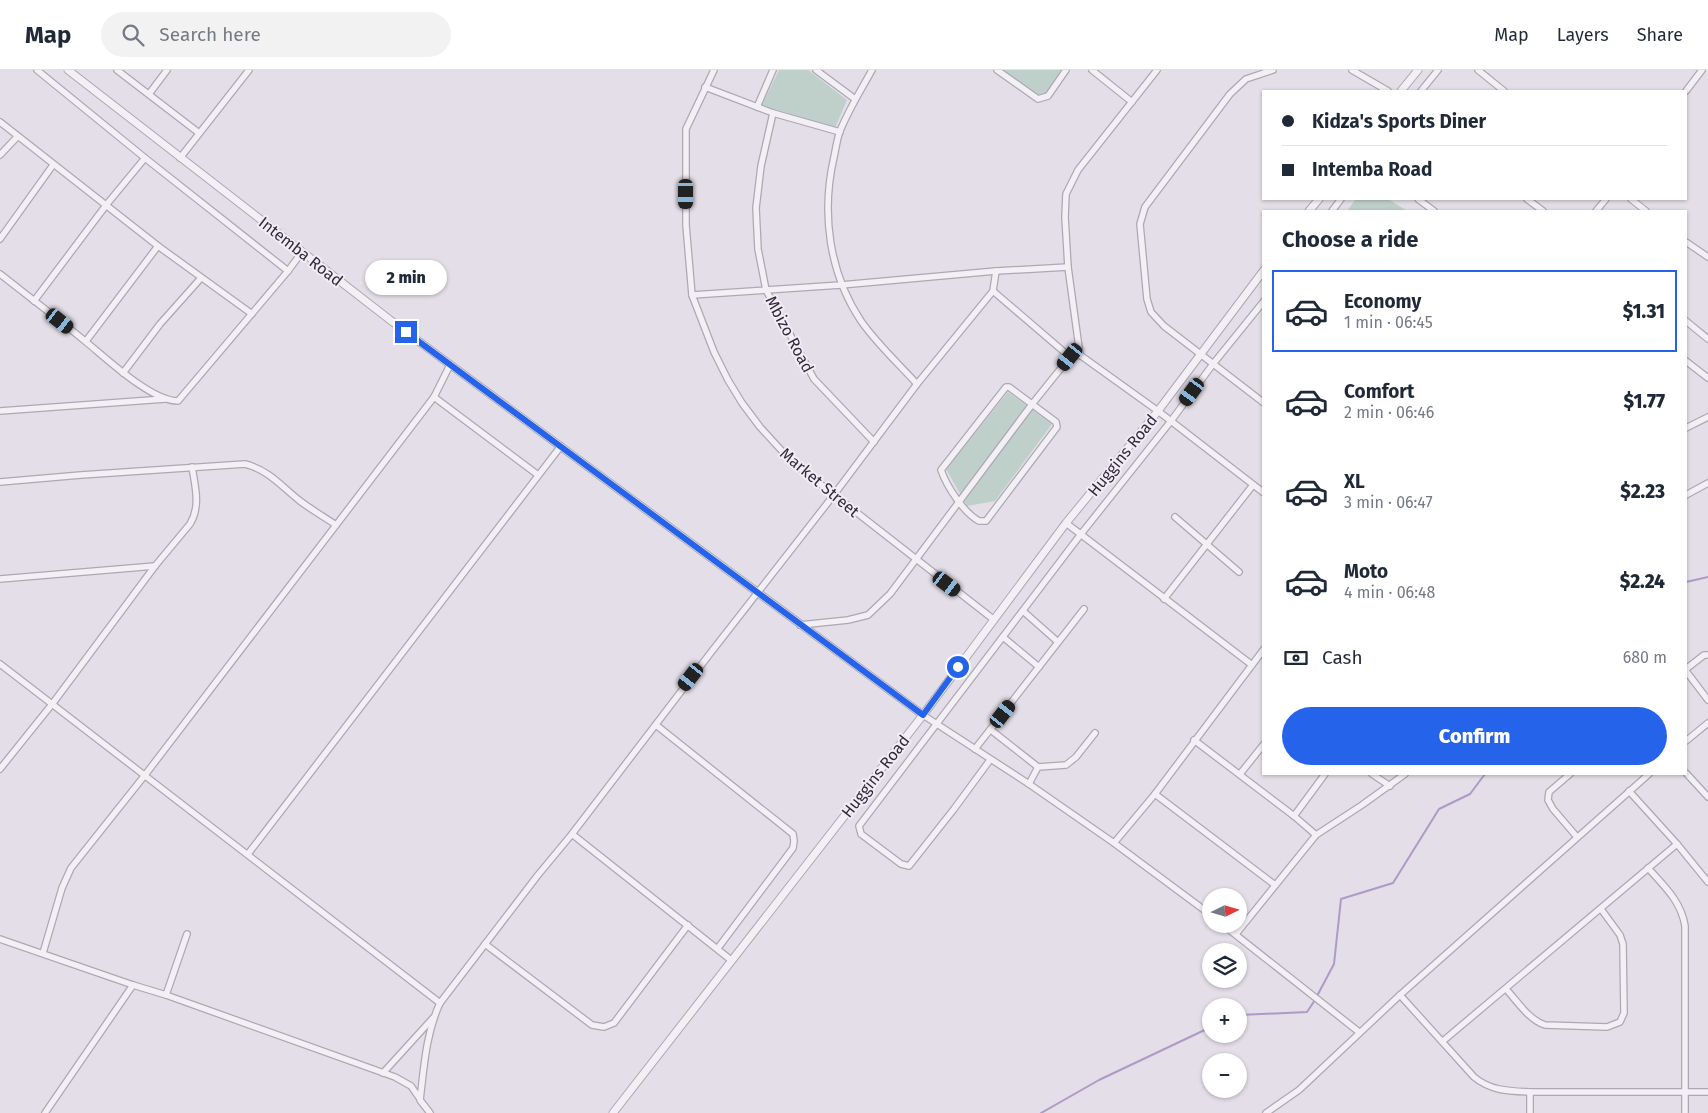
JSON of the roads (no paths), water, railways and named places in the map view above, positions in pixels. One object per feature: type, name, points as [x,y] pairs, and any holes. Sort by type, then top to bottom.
[{"type":"street","points":[[37,70],[288,271]]},
{"type":"street","name":"Intemba Road","points":[[68,70],[450,365],[562,446],[923,715]]},
{"type":"street","points":[[117,70],[199,133]]},
{"type":"street","points":[[149,94],[167,70]]},
{"type":"street","points":[[180,158],[249,70]]},
{"type":"street","name":"Market Street","points":[[714,70],[686,129],[686,225],[692,295],[714,352],[728,380],[760,427],[792,462],[993,619]]},
{"type":"street","points":[[758,107],[773,70]]},
{"type":"street","points":[[816,70],[855,99]]},
{"type":"street","points":[[872,70],[855,99],[840,132],[829,177],[827,219],[830,242],[841,285],[861,320],[872,335],[917,384]]},
{"type":"street","points":[[997,70],[1038,99],[1048,96],[1066,70]]},
{"type":"street","points":[[1092,70],[1132,102]]},
{"type":"street","points":[[1157,70],[1078,170],[1068,186],[1065,218],[1068,267],[1080,355],[1158,411],[1262,492]]},
{"type":"street","points":[[1262,401],[1164,326],[1151,312],[1141,234],[1142,215],[1145,207],[1236,86],[1246,79],[1273,70]]},
{"type":"street","points":[[1352,70],[1386,90]]},
{"type":"street","points":[[1402,90],[1418,70]]},
{"type":"street","points":[[1422,90],[1438,70]]},
{"type":"street","points":[[1478,70],[1503,90]]},
{"type":"street","points":[[1687,90],[1702,70]]},
{"type":"street","points":[[705,87],[773,113],[840,132]]},
{"type":"street","name":"Mbizo Road","points":[[773,113],[761,166],[756,208],[758,249],[766,290],[814,379],[874,442]]},
{"type":"street","points":[[0,122],[53,165],[107,204],[158,246],[252,314]]},
{"type":"street","points":[[0,155],[17,137]]},
{"type":"street","points":[[34,301],[107,204],[145,158]]},
{"type":"street","points":[[0,239],[53,165]]},
{"type":"street","points":[[1310,210],[1318,200]]},
{"type":"street","points":[[1419,200],[1433,210]]},
{"type":"street","points":[[1527,200],[1542,210]]},
{"type":"street","points":[[1597,210],[1605,200]]},
{"type":"street","points":[[1633,200],[1645,210]]},
{"type":"street","points":[[1687,243],[1708,257]]},
{"type":"street","points":[[86,341],[158,246]]},
{"type":"street","points":[[0,411],[164,400],[174,401],[180,399],[302,252]]},
{"type":"street","points":[[692,295],[1068,267]]},
{"type":"street","points":[[420,1100],[426,1049],[433,1018],[440,1003],[834,496],[917,384],[993,291],[996,271]]},
{"type":"street","name":"Huggins Road","points":[[613,1113],[923,715],[1066,523],[1158,411],[1262,273]]},
{"type":"street","points":[[0,274],[86,341],[123,373],[164,400]]},
{"type":"street","points":[[123,373],[160,324],[201,278]]},
{"type":"street","points":[[993,291],[1070,357]]},
{"type":"street","points":[[990,760],[909,866],[901,864],[861,834],[860,826],[1081,534],[1171,421],[1213,364],[1261,309]]},
{"type":"street","points":[[1687,322],[1708,339]]},
{"type":"street","points":[[800,625],[848,620],[868,615],[890,594],[1033,403],[1070,357],[1080,355]]},
{"type":"street","points":[[1687,362],[1708,378]]},
{"type":"street","points":[[43,953],[62,888],[71,868],[145,775],[434,397],[450,365]]},
{"type":"street","points":[[1006,387],[1009,387],[1033,403],[1056,422],[1057,427],[986,521],[979,522],[959,502],[944,479],[942,470],[1006,387]]},
{"type":"street","points":[[434,397],[538,475]]},
{"type":"street","points":[[1687,428],[1708,417]]},
{"type":"street","points":[[248,854],[562,446]]},
{"type":"street","points":[[0,482],[245,464],[262,469],[301,501],[336,525]]},
{"type":"street","points":[[0,768],[53,703],[155,566],[190,524],[194,517],[196,495],[192,467]]},
{"type":"street","points":[[1687,494],[1708,483]]},
{"type":"street","points":[[1164,599],[1253,485]]},
{"type":"street","points":[[1175,517],[1239,572]]},
{"type":"street","points":[[1066,523],[1252,665]]},
{"type":"street","points":[[0,579],[155,566]]},
{"type":"street","points":[[975,749],[1084,609]]},
{"type":"street","points":[[1023,611],[1058,642]]},
{"type":"street","points":[[1003,637],[1039,667]]},
{"type":"street","points":[[1114,842],[1155,794],[1262,652]]},
{"type":"street","points":[[1687,669],[1704,655],[1708,655]]},
{"type":"street","points":[[0,664],[440,1003]]},
{"type":"street","points":[[1687,671],[1708,700]]},
{"type":"street","points":[[923,715],[1114,842],[1202,909]]},
{"type":"street","points":[[1687,740],[1708,723]]},
{"type":"street","points":[[656,725],[792,834],[794,841],[794,848],[718,948]]},
{"type":"street","points":[[991,730],[1038,767],[1066,765],[1076,757],[1096,733]]},
{"type":"street","points":[[1194,740],[1316,835]]},
{"type":"street","points":[[1240,774],[1262,746]]},
{"type":"street","points":[[1029,784],[1038,767]]},
{"type":"street","points":[[1687,774],[1708,797]]},
{"type":"street","points":[[1294,816],[1324,775]]},
{"type":"street","points":[[1374,775],[1390,786]]},
{"type":"street","points":[[1359,1032],[1236,934],[1316,835],[1404,775]]},
{"type":"street","points":[[1569,775],[1549,792],[1548,800],[1553,809],[1577,836]]},
{"type":"street","points":[[1266,1113],[1298,1090],[1400,995],[1648,775]]},
{"type":"street","points":[[1630,791],[1707,880]]},
{"type":"street","points":[[1155,794],[1275,885]]},
{"type":"street","points":[[572,834],[731,960]]},
{"type":"street","points":[[1443,1041],[1677,844]]},
{"type":"street","points":[[1648,868],[1673,896],[1682,910],[1684,918],[1685,1113]]},
{"type":"street","points":[[1506,988],[1537,1023],[1607,1028],[1620,1022],[1624,1013],[1623,944],[1620,935],[1601,909]]},
{"type":"street","points":[[485,944],[592,1025],[604,1027],[614,1023],[688,925]]},
{"type":"street","points":[[166,995],[187,934]]},
{"type":"street","points":[[0,939],[166,995],[395,1077],[411,1086],[430,1113]]},
{"type":"street","points":[[45,1113],[133,985]]},
{"type":"street","points":[[1400,995],[1482,1084],[1506,1091],[1530,1092],[1708,1092]]},
{"type":"street","points":[[383,1073],[433,1018]]},
{"type":"street","points":[[1530,1092],[1530,1113]]},
{"type":"waterway","points":[[1687,582],[1708,577]]},
{"type":"waterway","points":[[1317,996],[1334,964],[1341,899],[1393,883],[1439,809],[1470,794],[1484,775]]},
{"type":"waterway","points":[[1247,1015],[1307,1012],[1315,1000]]},
{"type":"waterway","points":[[1041,1113],[1099,1080],[1202,1031]]}]
